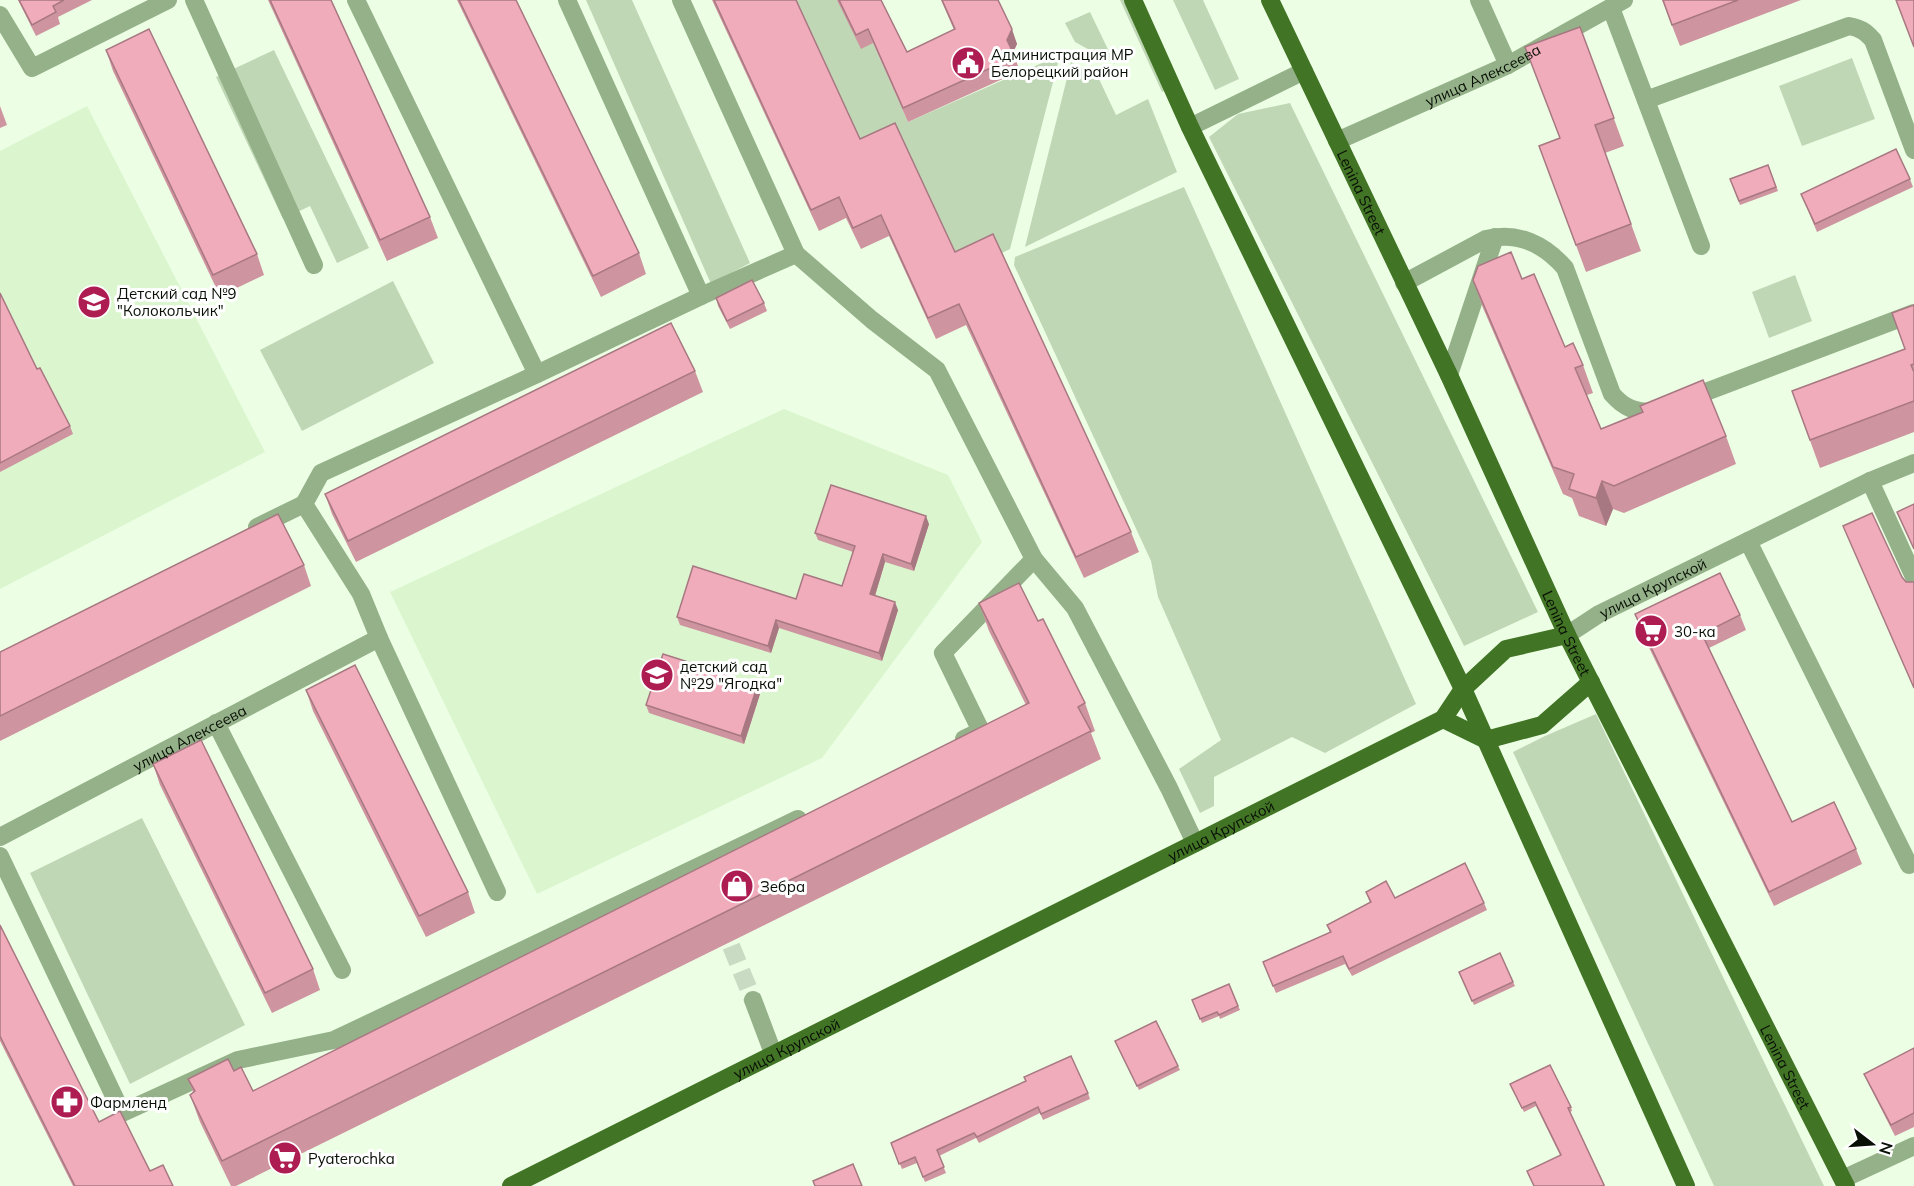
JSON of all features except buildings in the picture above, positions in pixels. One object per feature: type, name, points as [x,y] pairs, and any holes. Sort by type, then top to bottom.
[{"type":"main road","points":[[1133,0],[1190,127],[1463,689],[1686,1186]]},
{"type":"main road","name":"Lenina Street","points":[[1270,0],[1449,375],[1567,635],[1845,1183]]},
{"type":"main road","name":"улица Крупской","points":[[511,1186],[1443,719],[1463,689],[1506,649],[1567,635]]},
{"type":"main road","points":[[1443,719],[1486,740],[1542,725],[1591,682]]},
{"type":"street","points":[[2,23],[32,68],[168,0]]},
{"type":"street","points":[[194,0],[314,265]]},
{"type":"street","points":[[356,0],[537,374]]},
{"type":"street","points":[[567,0],[701,296]]},
{"type":"street","points":[[681,0],[796,255],[872,320],[937,370],[1034,559],[1076,608],[1195,843]]},
{"type":"street","points":[[1479,0],[1508,65]]},
{"type":"street","points":[[1618,4],[1646,100],[1701,246]]},
{"type":"street","name":"улица Алексеева","points":[[1337,141],[1508,65],[1618,4]]},
{"type":"street","points":[[1646,100],[1849,26],[1858,27],[1873,40],[1914,150]]},
{"type":"street","points":[[1190,127],[1304,71]]},
{"type":"street","points":[[1449,375],[1495,237]]},
{"type":"street","points":[[1404,283],[1486,239],[1522,238],[1538,244],[1554,255],[1565,268],[1612,394],[1628,408],[1641,412],[1653,412],[1914,313]]},
{"type":"street","points":[[241,535],[304,504],[321,473],[701,296],[796,255]]},
{"type":"street","name":"улица Крупской","points":[[1567,635],[1599,614],[1870,481],[1914,463]]},
{"type":"street","points":[[1870,481],[1914,577]]},
{"type":"street","points":[[304,504],[361,594],[379,638],[497,892]]},
{"type":"street","points":[[1748,541],[1909,865]]},
{"type":"street","points":[[949,746],[981,731],[943,653],[1034,559]]},
{"type":"street","name":"улица Алексеева","points":[[0,837],[379,638]]},
{"type":"street","points":[[216,723],[342,970]]},
{"type":"street","points":[[0,856],[122,1113],[238,1060],[334,1040],[814,812]]},
{"type":"street","points":[[753,1000],[773,1053]]},
{"type":"street","points":[[1845,1183],[1914,1146]]},
{"type":"shaded area","points":[[586,0],[632,0],[750,263],[711,284]]},
{"type":"shaded area","points":[[794,0],[837,0],[873,43],[908,122],[1060,55],[1010,249],[962,273],[868,160]]},
{"type":"shaded area","points":[[1120,0],[1133,0],[1172,87],[1162,92]]},
{"type":"shaded area","points":[[1173,0],[1203,0],[1239,79],[1215,90]]},
{"type":"shaded area","points":[[1090,12],[1115,64],[1075,42],[1065,23]]},
{"type":"shaded area","points":[[274,50],[369,248],[337,263],[310,206],[283,219],[216,77]]},
{"type":"shaded area","points":[[1852,58],[1875,119],[1802,146],[1779,86]]},
{"type":"shaded area","points":[[1071,62],[1099,79],[1116,115],[1148,99],[1177,172],[1025,247]]},
{"type":"shaded area","points":[[1290,103],[1538,612],[1464,646],[1209,137],[1238,114]]},
{"type":"shaded area","name":"Детский сад №9 \"Колокольчик\"","points":[[87,106],[265,452],[0,589],[0,151]]},
{"type":"shaded area","points":[[1184,187],[1416,704],[1325,753],[1292,737],[1214,777],[1214,806],[1200,813],[1179,769],[1221,740],[1158,597],[1151,561],[1014,265],[1015,257]]},
{"type":"shaded area","points":[[1795,275],[1812,321],[1769,338],[1752,292]]},
{"type":"shaded area","points":[[393,281],[434,363],[302,431],[260,350]]},
{"type":"shaded area","name":"детский сад №29 \"Ягодка\"","points":[[784,409],[948,475],[982,542],[822,758],[537,894],[390,592]]},
{"type":"shaded area","points":[[1596,714],[1824,1186],[1714,1186],[1513,752]]},
{"type":"shaded area","points":[[142,818],[245,1025],[130,1084],[30,873]]},
{"type":"tunnel","points":[[721,921],[753,1000]]},
{"type":"place","name":"Администрация МР Белорецкий район","points":[[968,63]]},
{"type":"place","name":"Детский сад №9 \"Колокольчик\"","points":[[94,302]]},
{"type":"place","name":"30-ка","points":[[1651,631]]},
{"type":"place","name":"детский сад №29 \"Ягодка\"","points":[[657,675]]},
{"type":"place","name":"Зебра","points":[[737,886]]},
{"type":"place","name":"Фармленд","points":[[67,1102]]},
{"type":"place","name":"Pyaterochka","points":[[285,1158]]}]
